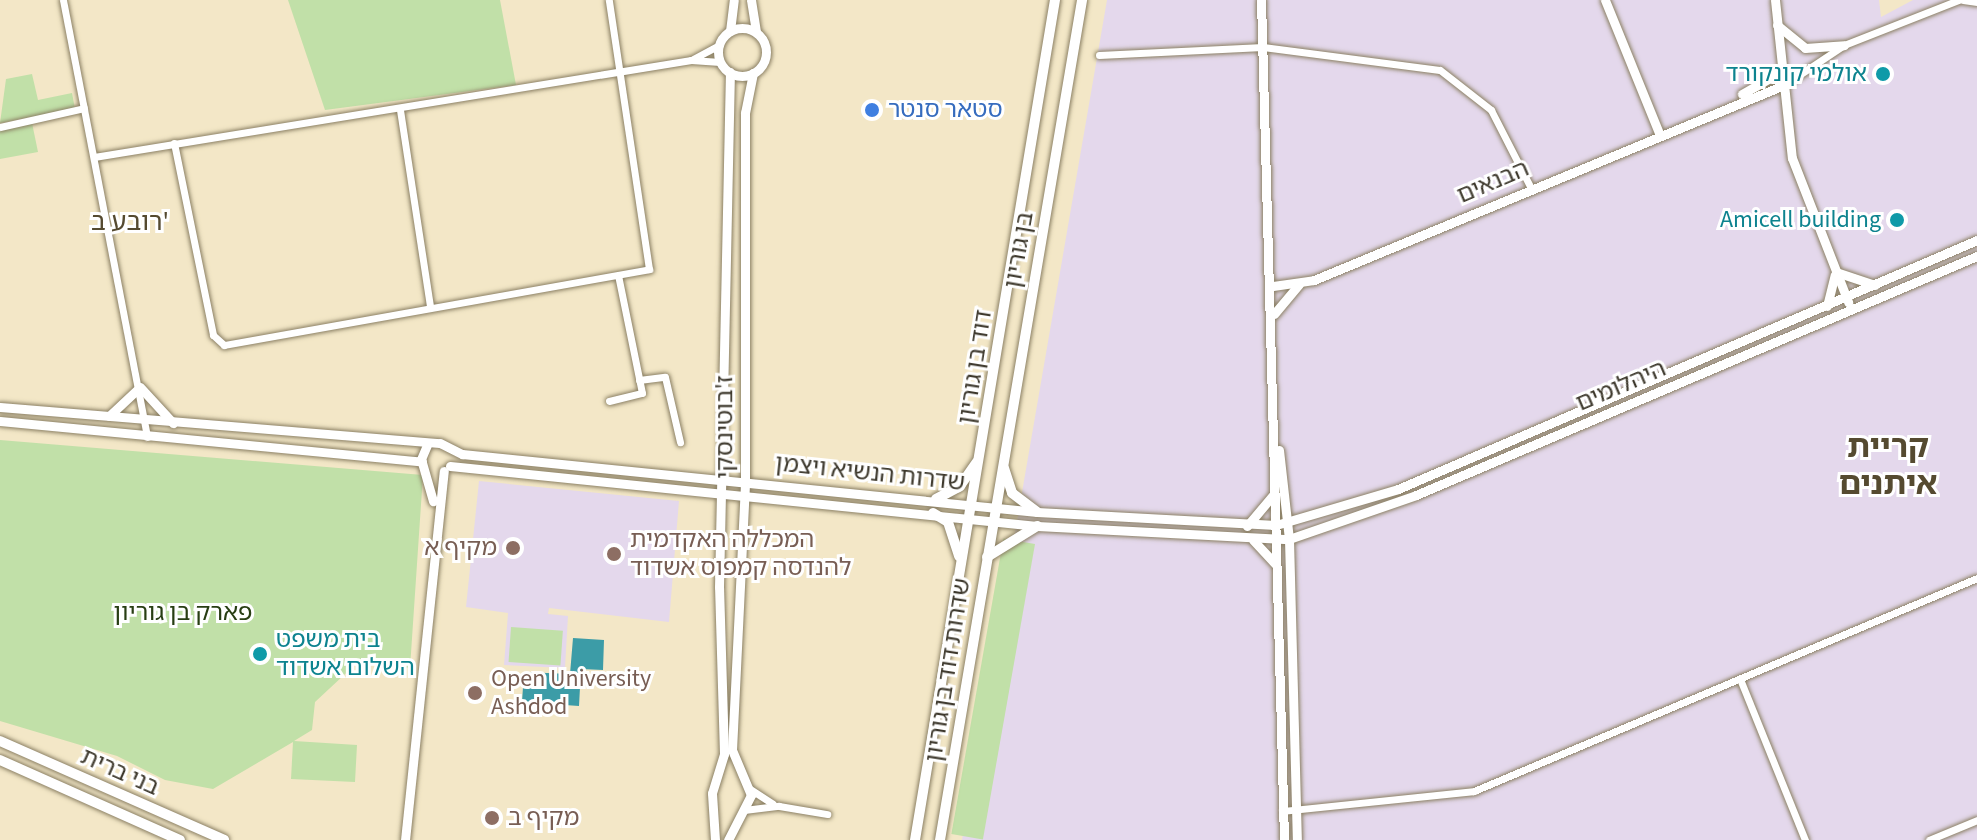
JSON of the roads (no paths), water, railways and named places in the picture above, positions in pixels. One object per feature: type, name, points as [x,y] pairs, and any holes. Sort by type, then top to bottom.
[{"type":"main road","name":"דוד בן גוריון","points":[[972,503],[1055,0]]},
{"type":"main road","name":"בן גוריון","points":[[996,506],[1082,0]]},
{"type":"main road","points":[[936,499],[960,486],[981,457]]},
{"type":"main road","points":[[1003,463],[1012,493],[1037,512]]},
{"type":"main road","name":"שדרות דוד בן גוריון","points":[[960,570],[972,503]]},
{"type":"main road","name":"שדרות דוד בן גוריון","points":[[940,840],[996,506]]},
{"type":"main road","points":[[916,836],[960,570],[953,531],[933,513]]},
{"type":"main road","points":[[986,558],[1037,526]]},
{"type":"main road","name":"בני ברית","points":[[0,741],[224,840]]},
{"type":"main road","name":"בני ברית","points":[[0,760],[180,840]]},
{"type":"street","points":[[174,143],[213,335],[224,345],[649,269],[609,0]]},
{"type":"street","points":[[691,60],[719,45],[730,31],[734,0]]},
{"type":"street","points":[[94,157],[400,110],[691,60],[720,62],[730,72],[753,73],[765,55],[756,33],[751,0]]},
{"type":"street","points":[[1261,0],[1274,314],[1277,443],[1274,492],[1284,840]]},
{"type":"street","points":[[1605,0],[1659,133]]},
{"type":"street","points":[[1775,0],[1792,158],[1851,309]]},
{"type":"street","name":"הבנאים","points":[[1273,286],[1299,284],[1726,104],[1784,85],[1844,45],[1961,0],[1977,2]]},
{"type":"street","points":[[64,1],[140,387],[147,437]]},
{"type":"street","points":[[1777,25],[1805,48],[1844,45]]},
{"type":"street","points":[[730,31],[756,33]]},
{"type":"street","points":[[719,45],[720,62]]},
{"type":"street","points":[[1099,55],[1263,47],[1440,70],[1491,110],[1531,188]]},
{"type":"street","name":"הבנאים","points":[[1726,104],[1782,71]]},
{"type":"street","name":"ז'בוטינסקי","points":[[718,782],[730,72]]},
{"type":"street","name":"ז'בוטינסקי","points":[[742,780],[732,750],[745,481],[745,113],[753,73]]},
{"type":"street","points":[[0,127],[84,108]]},
{"type":"street","points":[[400,110],[430,307]]},
{"type":"street","name":"היהלומים","points":[[1288,524],[1398,489],[1977,240]]},
{"type":"street","name":"היהלומים","points":[[1276,540],[1289,539],[1416,495],[1977,256]]},
{"type":"street","points":[[1836,272],[1875,285]]},
{"type":"street","points":[[1827,306],[1836,272]]},
{"type":"street","points":[[609,401],[642,393],[618,275]]},
{"type":"street","points":[[1274,314],[1299,284]]},
{"type":"street","points":[[639,380],[665,377],[680,442]]},
{"type":"street","points":[[106,417],[124,408],[140,387]]},
{"type":"street","points":[[140,387],[174,424]]},
{"type":"street","points":[[0,407],[427,445],[425,466],[434,518]]},
{"type":"street","points":[[0,421],[425,466]]},
{"type":"street","points":[[1277,443],[1289,539],[1297,840]]},
{"type":"street","name":"שדרות הנשיא ויצמן","points":[[427,445],[450,450],[1037,512],[1247,526],[1288,524]]},
{"type":"street","points":[[405,840],[434,518],[450,450]]},
{"type":"street","name":"שדרות הנשיא ויצמן","points":[[425,466],[744,493],[1037,526],[1276,540]]},
{"type":"street","points":[[1247,526],[1274,492]]},
{"type":"street","points":[[1253,540],[1276,565]]},
{"type":"street","points":[[1282,811],[1474,791],[1977,578]]},
{"type":"street","points":[[1740,679],[1805,840]]},
{"type":"street","points":[[715,840],[718,782],[742,780],[749,789],[779,806]]},
{"type":"street","points":[[728,840],[743,811],[749,789]]},
{"type":"street","points":[[715,806],[725,814],[779,806],[827,814]]},
{"type":"street","points":[[1929,840],[1977,820]]},
{"type":"water","points":[[573,638],[604,640],[603,670],[581,669],[579,706],[522,702],[524,672],[570,674]]},
{"type":"place","name":"אולמי קונקורד","points":[[1883,74]]},
{"type":"place","name":"סטאר סנטר","points":[[872,110]]},
{"type":"place","name":"Amicell building","points":[[1897,220]]},
{"type":"place","name":"מקיף א","points":[[513,548]]},
{"type":"place","name":"המכללה האקדמית להנדסה קמפוס אשדוד","points":[[614,554]]},
{"type":"place","name":"בית משפט השלום אשדוד","points":[[260,654]]},
{"type":"place","name":"Open University Ashdod","points":[[475,693]]},
{"type":"place","name":"מקיף ב","points":[[492,818]]},
{"type":"district","name":"רובע ב'","points":[[130,222]]},
{"type":"district","name":"קריית איתנים","points":[[1888,466]]},
{"type":"park label","name":"פארק בן גוריון","points":[[183,613]]}]
